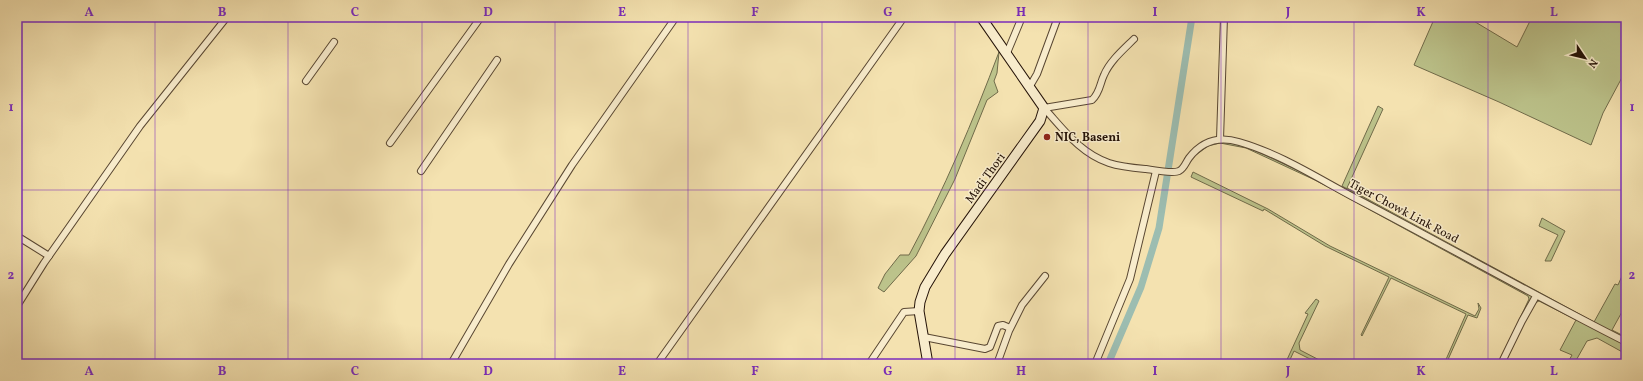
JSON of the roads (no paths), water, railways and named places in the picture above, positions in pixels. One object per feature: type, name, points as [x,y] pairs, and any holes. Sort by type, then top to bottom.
[{"type":"main road","points":[[981,17],[1044,108]]},
{"type":"main road","name":"Madi Thori","points":[[928,364],[919,311],[922,294],[935,271],[1037,125],[1044,108]]},
{"type":"street","points":[[17,306],[49,256],[140,126],[227,17]]},
{"type":"street","points":[[390,143],[481,17]]},
{"type":"street","points":[[657,364],[904,17]]},
{"type":"street","points":[[1007,53],[1022,17]]},
{"type":"street","points":[[1030,86],[1037,74],[1058,17]]},
{"type":"street","points":[[1220,139],[1224,17]]},
{"type":"street","points":[[451,364],[509,264],[572,165],[673,18]]},
{"type":"street","points":[[1044,108],[1092,100],[1098,92],[1109,66],[1134,39]]},
{"type":"street","points":[[306,82],[334,42]]},
{"type":"street","points":[[421,171],[497,60]]},
{"type":"street","points":[[1044,108],[1074,142],[1086,152],[1120,166],[1159,170],[1130,279],[1095,364]]},
{"type":"street","name":"Tiger Chowk Link Road","points":[[1159,170],[1172,172],[1181,170],[1200,146],[1209,142],[1220,139],[1239,142],[1288,162],[1454,250],[1536,296],[1626,342]]},
{"type":"street","points":[[17,236],[49,256]]},
{"type":"street","points":[[997,364],[1010,328],[1022,305],[1045,276]]},
{"type":"street","points":[[1501,364],[1536,296]]},
{"type":"street","points":[[869,364],[904,312],[919,311]]},
{"type":"street","points":[[924,337],[985,349],[990,346],[998,326],[1000,325],[1010,328]]},
{"type":"street","points":[[874,364],[875,354]]},
{"type":"waterway","points":[[1108,364],[1141,287],[1159,228],[1192,17]]},
{"type":"place","name":"NIC, Baseni","points":[[1047,137]]}]
